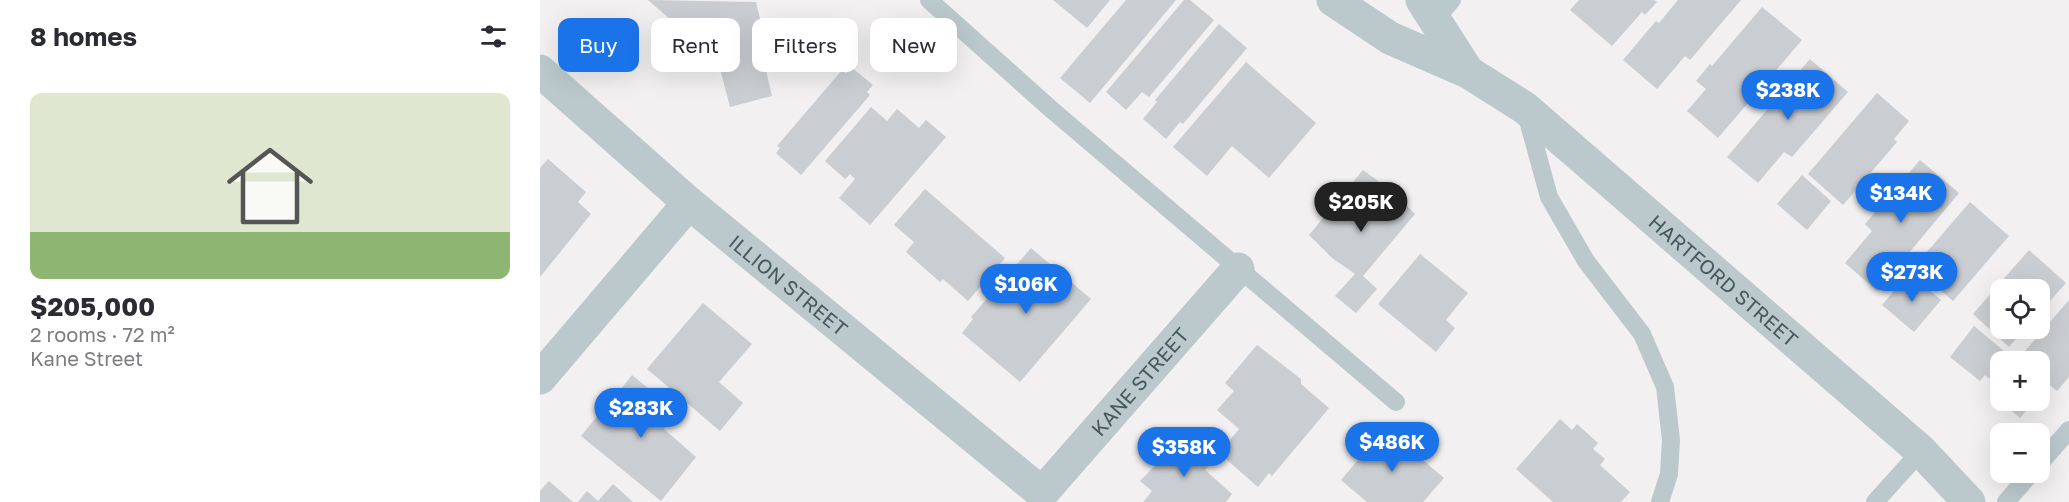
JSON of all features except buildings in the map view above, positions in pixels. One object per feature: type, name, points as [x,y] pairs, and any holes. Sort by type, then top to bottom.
[{"type":"street","name":"HARTFORD STREET","points":[[1333,0],[1390,38],[1468,72],[1525,108],[1921,451],[1969,502]]},
{"type":"street","name":"HARTFORD STREET","points":[[1436,7],[1468,72]]},
{"type":"street","name":"ILLION STREET","points":[[540,71],[689,204],[1042,493]]},
{"type":"street","points":[[540,378],[689,204]]},
{"type":"street","name":"KANE STREET","points":[[1042,493],[1238,269]]},
{"type":"lane","points":[[929,0],[1052,110],[1396,402]]},
{"type":"lane","points":[[1525,108],[1549,197],[1586,261],[1642,334],[1665,387],[1671,440],[1669,474],[1660,502]]},
{"type":"lane","points":[[2050,452],[2069,430]]},
{"type":"lane","points":[[1875,502],[1921,451]]},
{"type":"lane","points":[[2006,502],[2022,483]]}]
